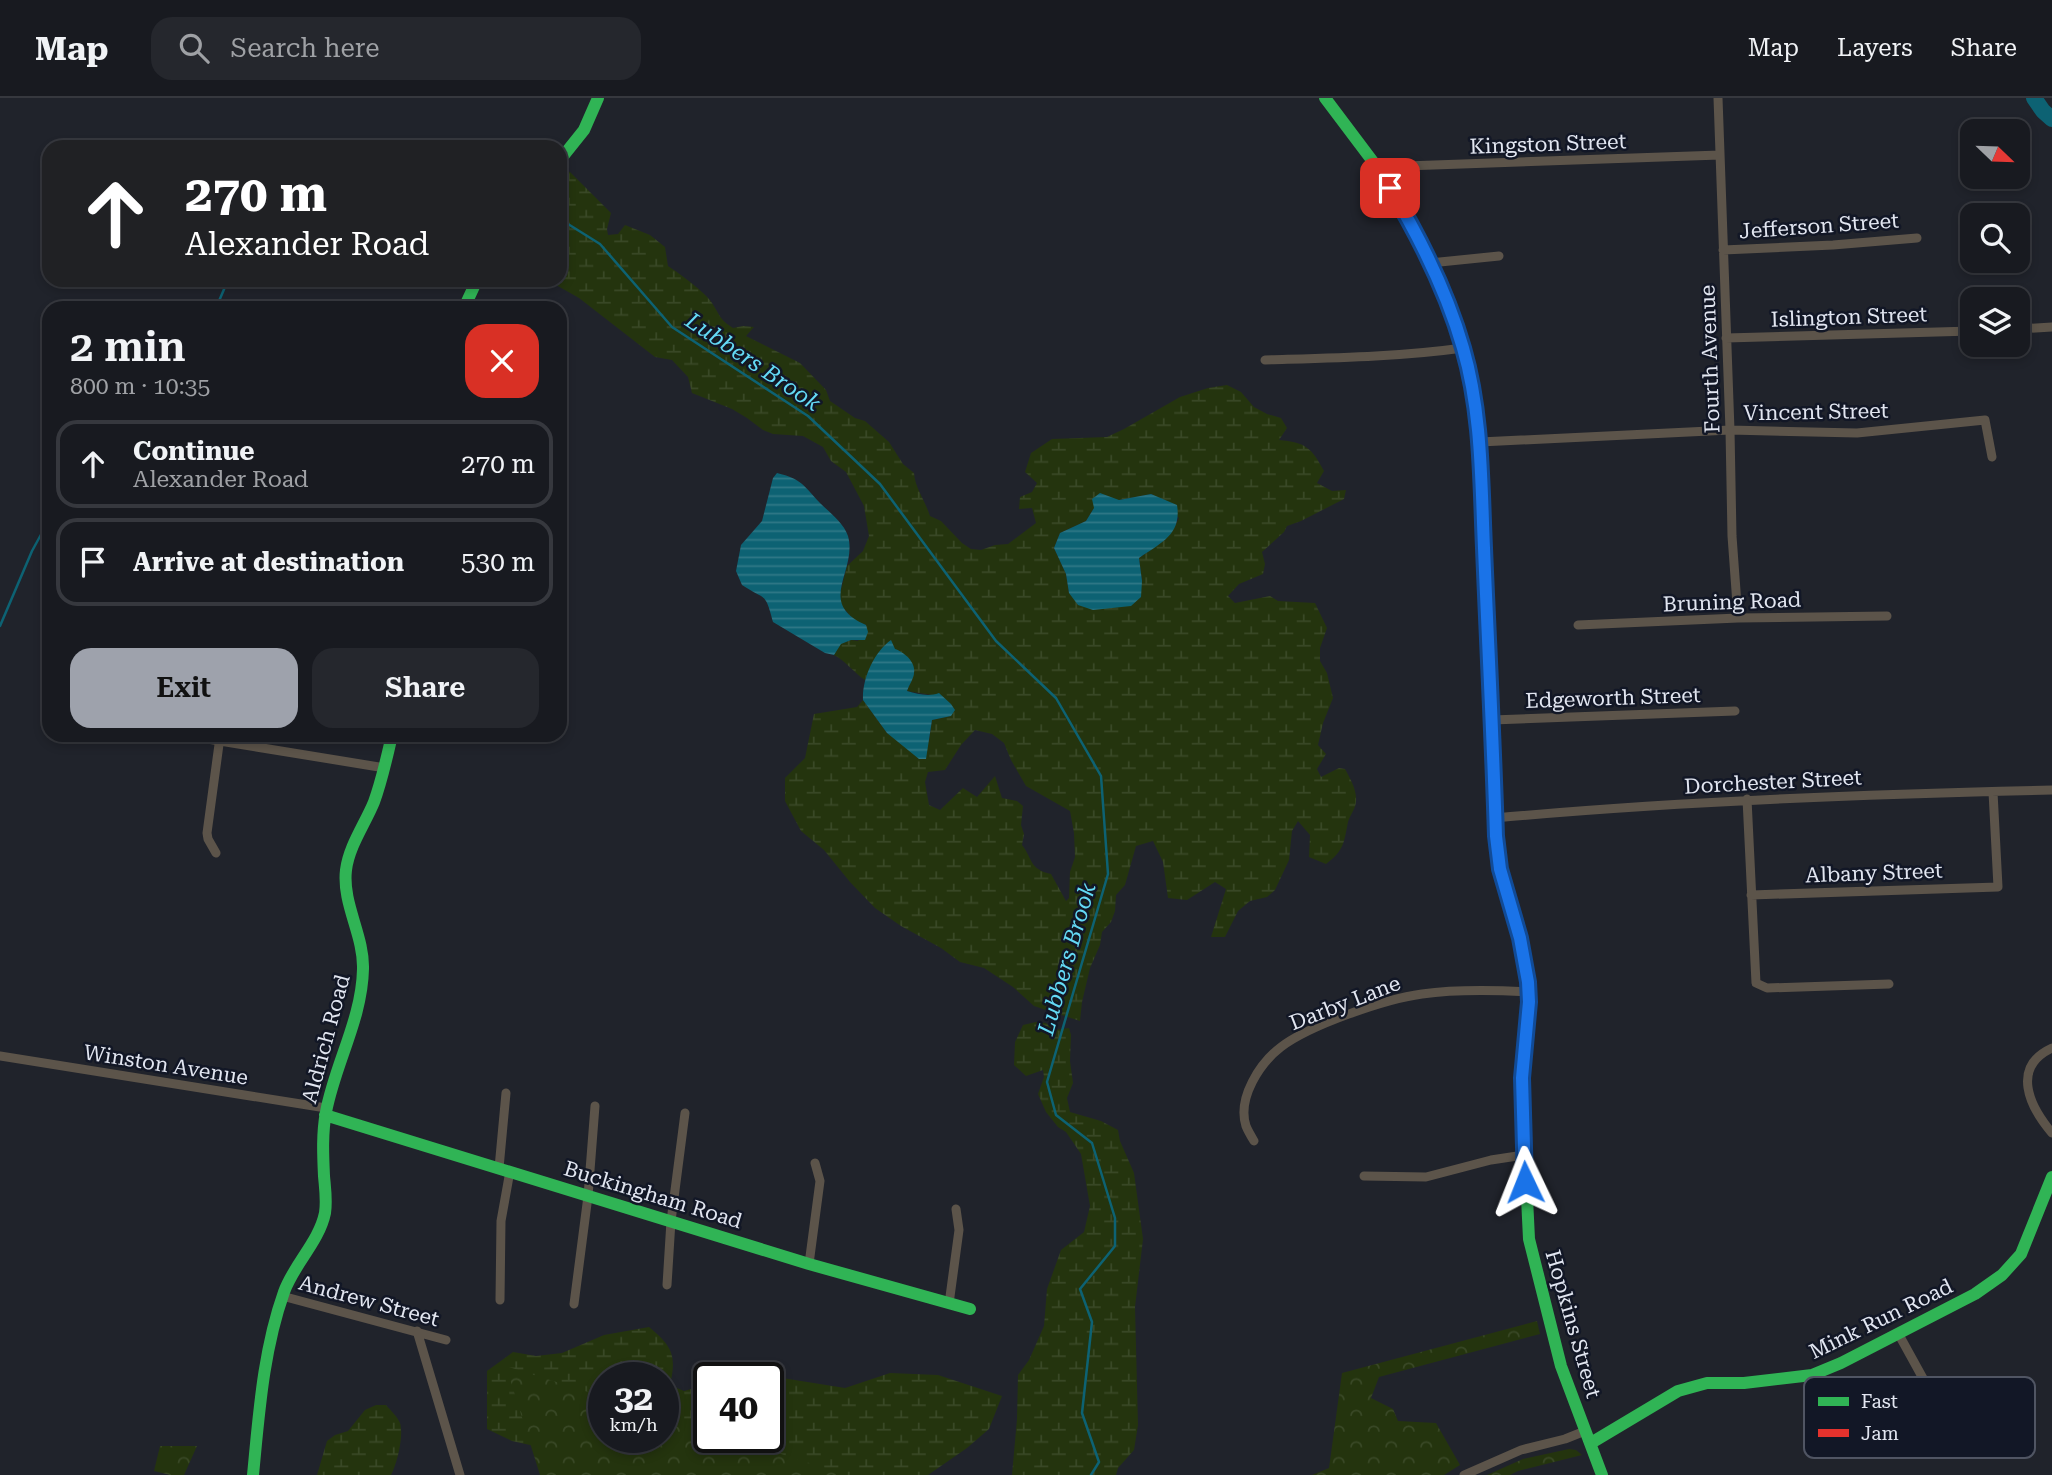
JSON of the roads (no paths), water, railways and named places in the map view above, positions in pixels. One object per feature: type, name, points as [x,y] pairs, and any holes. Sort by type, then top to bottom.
[{"type":"street","points":[[567,151],[584,130],[598,98]]},
{"type":"street","name":"Hopkins Street","points":[[1325,98],[1377,167],[1430,263],[1463,348],[1476,411],[1480,442],[1497,847],[1506,893],[1523,948],[1529,992],[1522,1078],[1529,1239],[1558,1356],[1602,1475]]},
{"type":"street","name":"Fourth Avenue","points":[[1718,98],[1732,536],[1738,618]]},
{"type":"street","name":"Kingston Street","points":[[1377,167],[1720,155]]},
{"type":"street","name":"Jefferson Street","points":[[1723,250],[1917,238]]},
{"type":"street","points":[[1430,263],[1499,256]]},
{"type":"street","points":[[2030,328],[2052,327]]},
{"type":"street","name":"Islington Street","points":[[1726,338],[1960,331]]},
{"type":"street","points":[[1265,359],[1427,353],[1463,348]]},
{"type":"street","name":"Vincent Street","points":[[1480,442],[1730,430],[1857,433],[1984,420],[1992,457]]},
{"type":"street","name":"Bruning Road","points":[[1578,625],[1738,618],[1887,616]]},
{"type":"street","name":"Edgeworth Street","points":[[1492,720],[1735,711]]},
{"type":"street","points":[[216,853],[206,833],[219,742]]},
{"type":"street","points":[[242,742],[385,768]]},
{"type":"street","name":"Aldrich Road","points":[[253,1475],[266,1374],[282,1296],[293,1270],[317,1233],[323,1218],[326,1201],[323,1154],[326,1112],[359,1000],[363,975],[363,957],[346,892],[347,865],[376,798],[391,742]]},
{"type":"street","name":"Dorchester Street","points":[[1495,818],[1747,799],[2052,790]]},
{"type":"street","name":"Albany Street","points":[[1751,895],[1998,887],[1993,792]]},
{"type":"street","points":[[1747,799],[1755,978],[1758,985],[1767,988],[1889,984]]},
{"type":"street","name":"Darby Lane","points":[[1254,1141],[1246,1126],[1244,1114],[1254,1079],[1280,1048],[1299,1035],[1364,1010],[1418,994],[1457,990],[1529,992]]},
{"type":"street","points":[[2052,1048],[2033,1060],[2027,1076],[2035,1106],[2052,1133]]},
{"type":"street","name":"Winston Avenue","points":[[0,1056],[326,1112]]},
{"type":"street","points":[[500,1300],[506,1093]]},
{"type":"street","points":[[574,1304],[596,1106]]},
{"type":"street","name":"Buckingham Road","points":[[326,1112],[809,1264],[971,1309]]},
{"type":"street","points":[[667,1285],[671,1221],[685,1113]]},
{"type":"street","points":[[1364,1176],[1426,1177],[1483,1162],[1524,1155]]},
{"type":"street","points":[[809,1264],[820,1183],[815,1163]]},
{"type":"street","name":"Mink Run Road","points":[[1588,1437],[1686,1388],[1707,1383],[1744,1383],[1803,1377],[1841,1363],[1975,1294],[2009,1269],[2021,1254],[2052,1177]]},
{"type":"street","points":[[949,1304],[959,1230],[956,1209]]},
{"type":"street","name":"Andrew Street","points":[[282,1296],[446,1340]]},
{"type":"street","points":[[416,1331],[460,1475]]},
{"type":"street","points":[[1898,1334],[1923,1377]]},
{"type":"street","points":[[1464,1475],[1521,1450],[1588,1437]]},
{"type":"water","points":[[777,473],[802,483],[840,522],[848,536],[850,549],[842,585],[843,607],[851,616],[866,625],[868,632],[865,640],[851,640],[841,644],[834,655],[825,653],[773,622],[766,601],[742,585],[736,571],[741,545],[762,521],[773,478]]},
{"type":"water","points":[[1100,493],[1119,500],[1151,494],[1177,505],[1178,515],[1168,537],[1139,558],[1141,597],[1131,606],[1093,610],[1078,605],[1069,593],[1066,574],[1054,548],[1060,533],[1086,521],[1094,508],[1092,499]]},
{"type":"water","points":[[891,640],[895,649],[905,655],[913,665],[914,675],[907,691],[927,695],[939,693],[955,710],[951,716],[932,720],[926,759],[919,759],[887,733],[863,700],[870,667],[879,651]]},
{"type":"waterway","points":[[2034,98],[2052,119]]},
{"type":"waterway","name":"Lubbers Brook","points":[[567,223],[600,244],[672,327],[808,416],[880,484],[996,641],[1056,698],[1101,776],[1108,874],[1047,1082],[1056,1115],[1092,1143],[1115,1218],[1115,1246],[1080,1289],[1092,1322],[1082,1413],[1099,1462],[1091,1475]]},
{"type":"waterway","name":"Lubbers Brook","points":[[219,301],[225,287]]},
{"type":"waterway","name":"Lubbers Brook","points":[[0,626],[42,533]]}]
